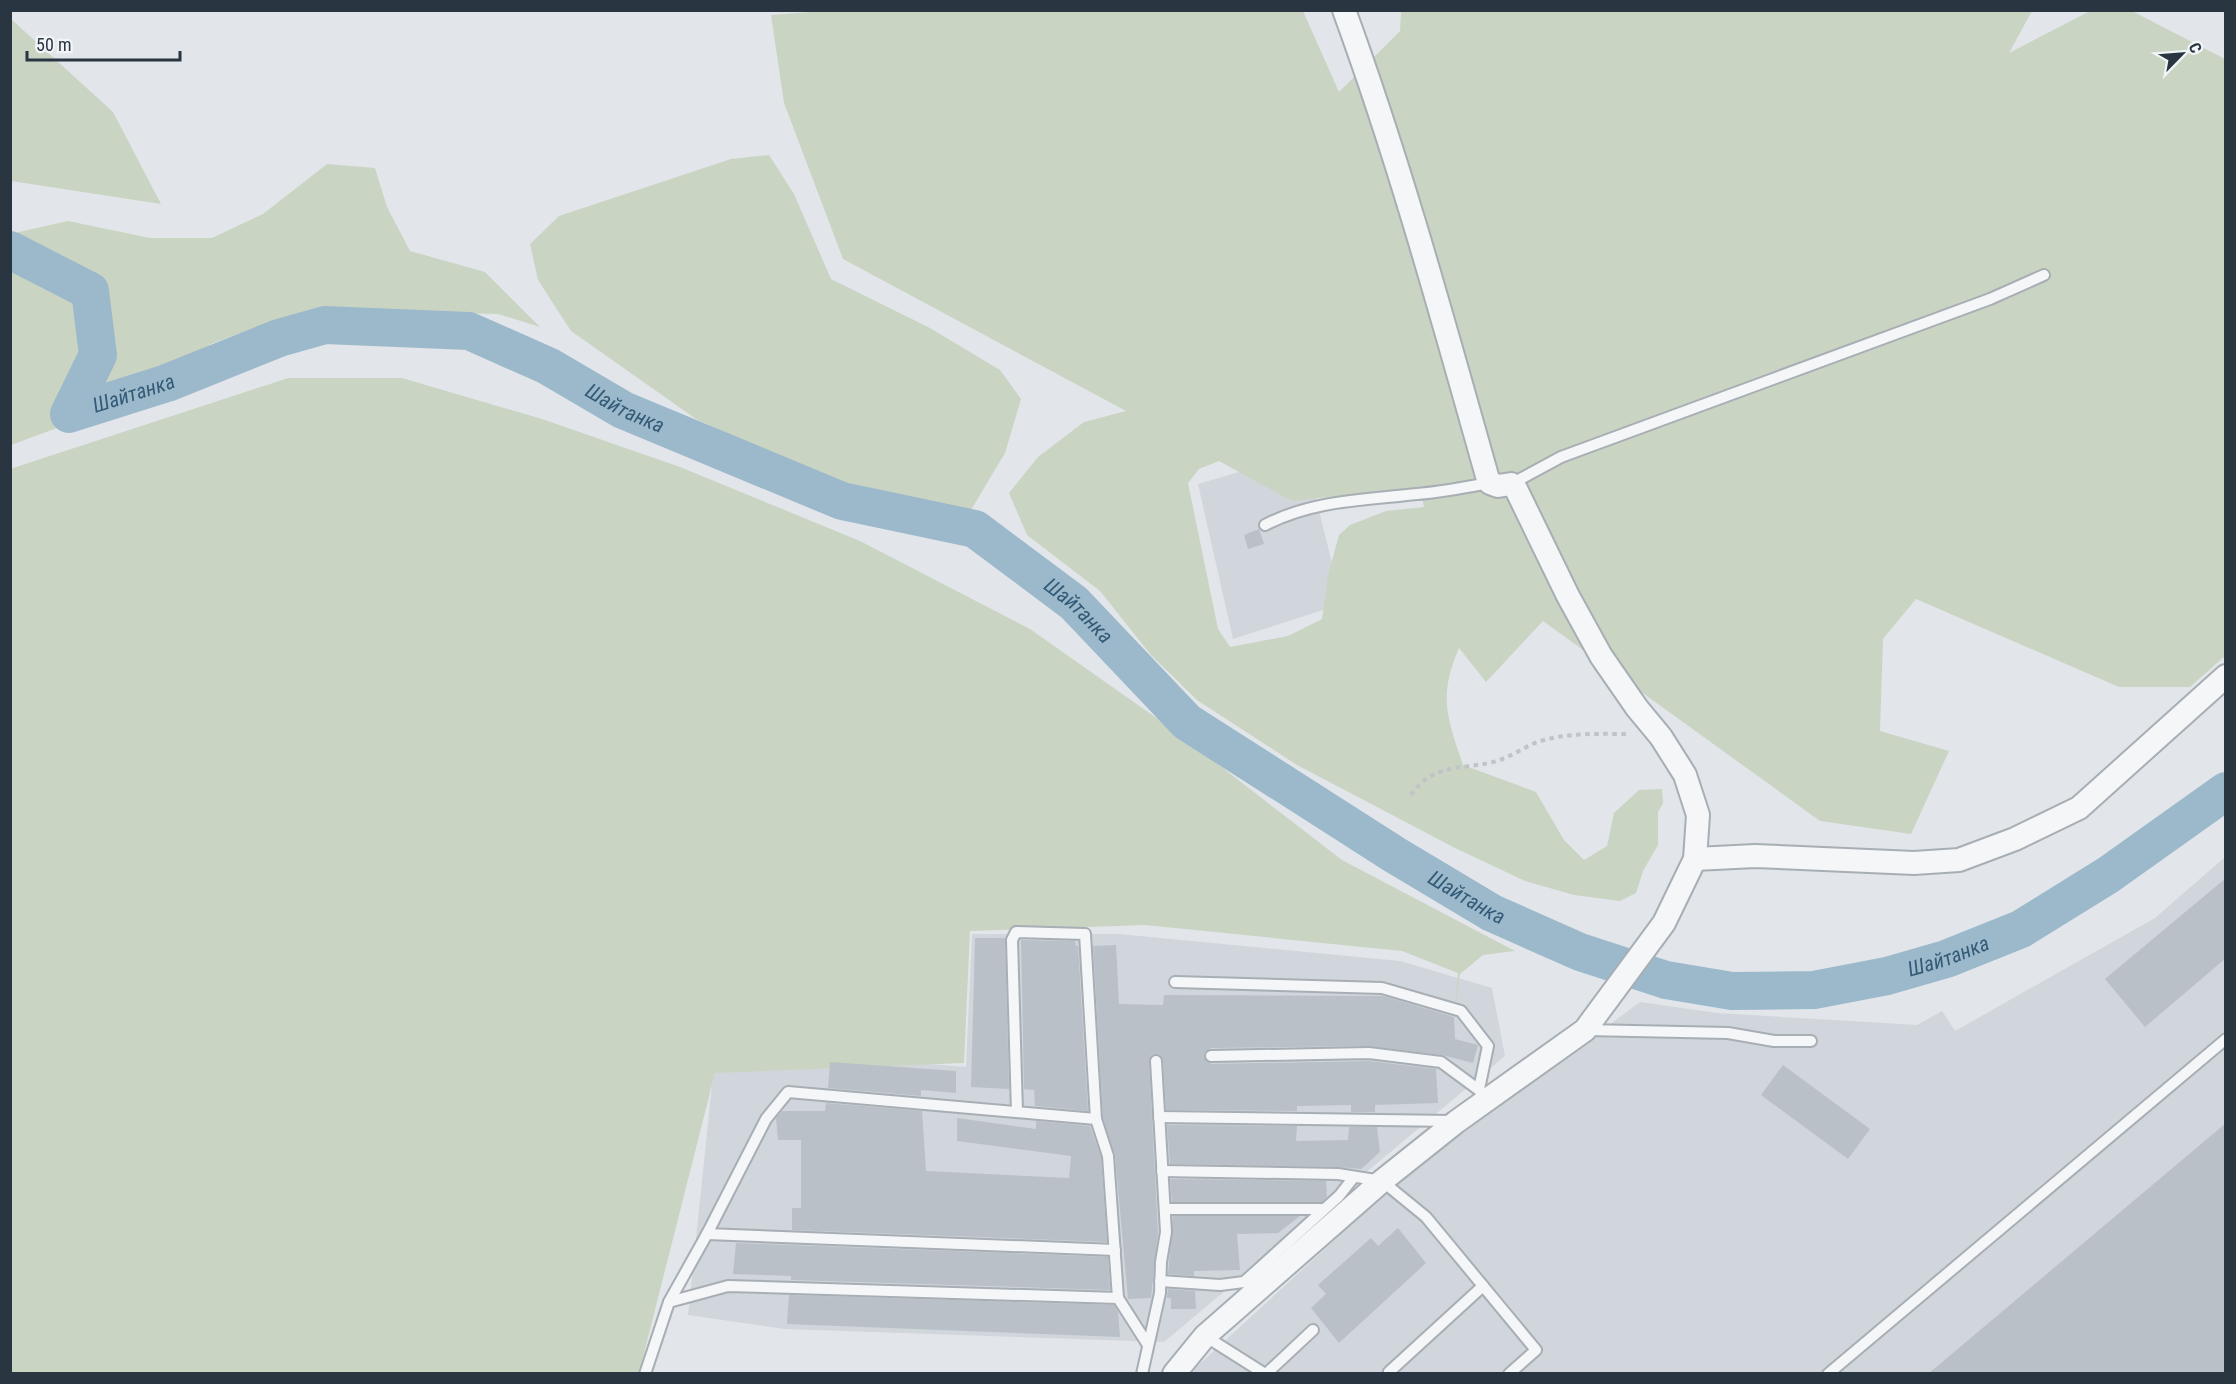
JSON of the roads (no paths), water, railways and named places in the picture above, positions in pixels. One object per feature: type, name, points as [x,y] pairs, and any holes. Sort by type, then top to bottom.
[{"type":"street","points":[[1174,1374],[1205,1336],[1382,1181],[1456,1122],[1485,1094],[1585,1030],[1664,923],[1695,859],[1698,815],[1684,775],[1661,737],[1637,708],[1601,656],[1501,483],[1344,10]]},
{"type":"street","points":[[1695,859],[1755,856],[1914,863],[1959,860],[2015,839],[2079,808],[2226,676]]},
{"type":"lane","points":[[1265,525],[1298,511],[1331,503],[1501,483],[1561,457],[1990,299],[2044,275]]},
{"type":"lane","points":[[1017,1112],[1012,940],[1016,932],[1085,934],[1096,1119],[1108,1156],[1119,1298],[1148,1345]]},
{"type":"lane","points":[[1174,982],[1382,988],[1461,1011],[1488,1046],[1485,1094]]},
{"type":"lane","points":[[1585,1030],[1728,1033],[1773,1041],[1811,1041]]},
{"type":"lane","points":[[1828,1374],[2226,1039]]},
{"type":"lane","points":[[1211,1056],[1369,1053],[1441,1062],[1485,1094]]},
{"type":"lane","points":[[1142,1374],[1160,1281],[1166,1232],[1156,1061]]},
{"type":"lane","points":[[645,1374],[669,1302],[766,1119],[788,1092],[1096,1119]]},
{"type":"lane","points":[[1159,1117],[1456,1122]]},
{"type":"lane","points":[[1162,1171],[1354,1177],[1382,1181],[1426,1217],[1536,1350],[1509,1374]]},
{"type":"lane","points":[[1160,1281],[1220,1285],[1244,1282],[1338,1196],[1354,1177]]},
{"type":"lane","points":[[1165,1209],[1323,1209]]},
{"type":"lane","points":[[707,1234],[1115,1250]]},
{"type":"lane","points":[[669,1302],[728,1286],[1119,1298]]},
{"type":"lane","points":[[1390,1374],[1389,1372],[1483,1286]]},
{"type":"lane","points":[[1205,1336],[1266,1374],[1313,1330]]},
{"type":"waterway","name":"Шайтанка","points":[[10,250],[90,291],[98,355],[69,414],[167,383],[279,338],[325,325],[469,331],[548,366],[623,410],[842,501],[975,529],[1074,603],[1187,722],[1395,855],[1492,913],[1580,952],[1666,980],[1732,991],[1814,990],[1887,976],[1946,959],[2021,929],[2108,875],[2226,791]]}]
